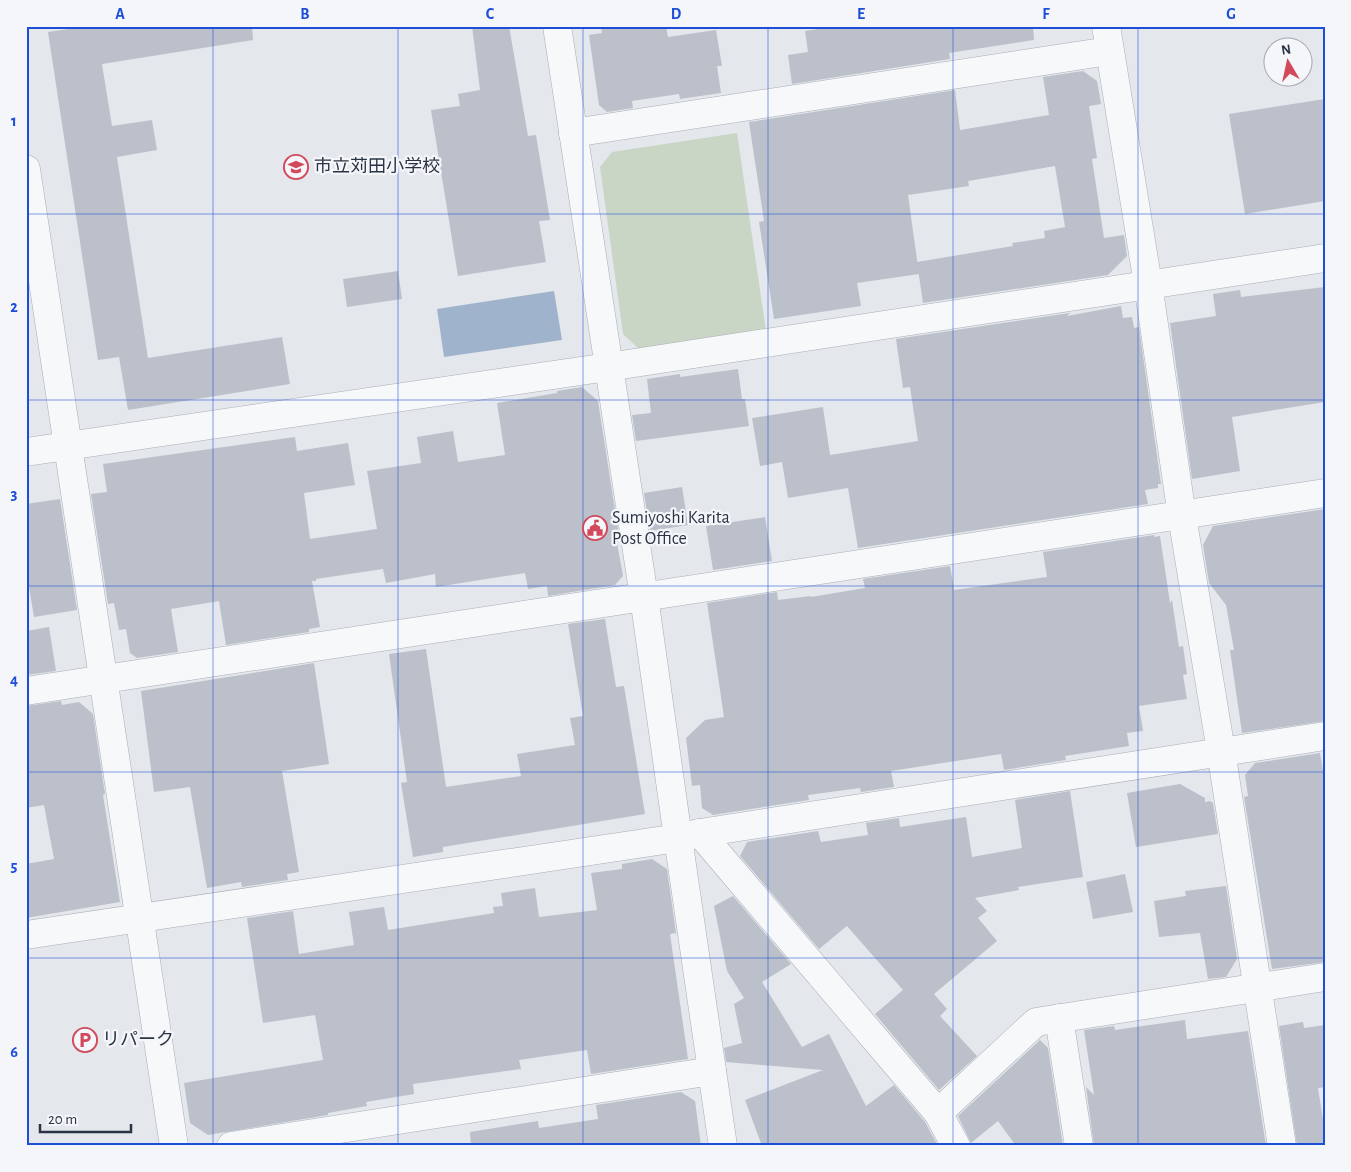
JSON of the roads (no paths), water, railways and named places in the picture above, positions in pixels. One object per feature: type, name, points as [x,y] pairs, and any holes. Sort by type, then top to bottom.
[{"type":"street","points":[[557,26],[644,597],[689,836],[712,1071],[724,1146]]},
{"type":"street","points":[[573,133],[1108,39],[1282,1146]]},
{"type":"street","points":[[26,169],[30,218],[69,446],[174,1146]]},
{"type":"street","points":[[26,452],[608,367],[1325,258]]},
{"type":"street","points":[[26,691],[1325,493]]},
{"type":"street","points":[[26,935],[689,836],[1325,736]]},
{"type":"street","points":[[689,836],[938,1113],[956,1146]]},
{"type":"street","points":[[938,1113],[1036,1022],[1325,978]]},
{"type":"street","points":[[1059,1018],[1079,1146]]},
{"type":"street","points":[[230,1146],[712,1071]]},
{"type":"water","points":[[554,291],[562,340],[444,357],[437,309]]},
{"type":"place","name":"市立苅田小学校","points":[[296,167]]},
{"type":"place","name":"Sumiyoshi Karita Post Office","points":[[595,528]]},
{"type":"place","name":"リパーク","points":[[85,1040]]}]
